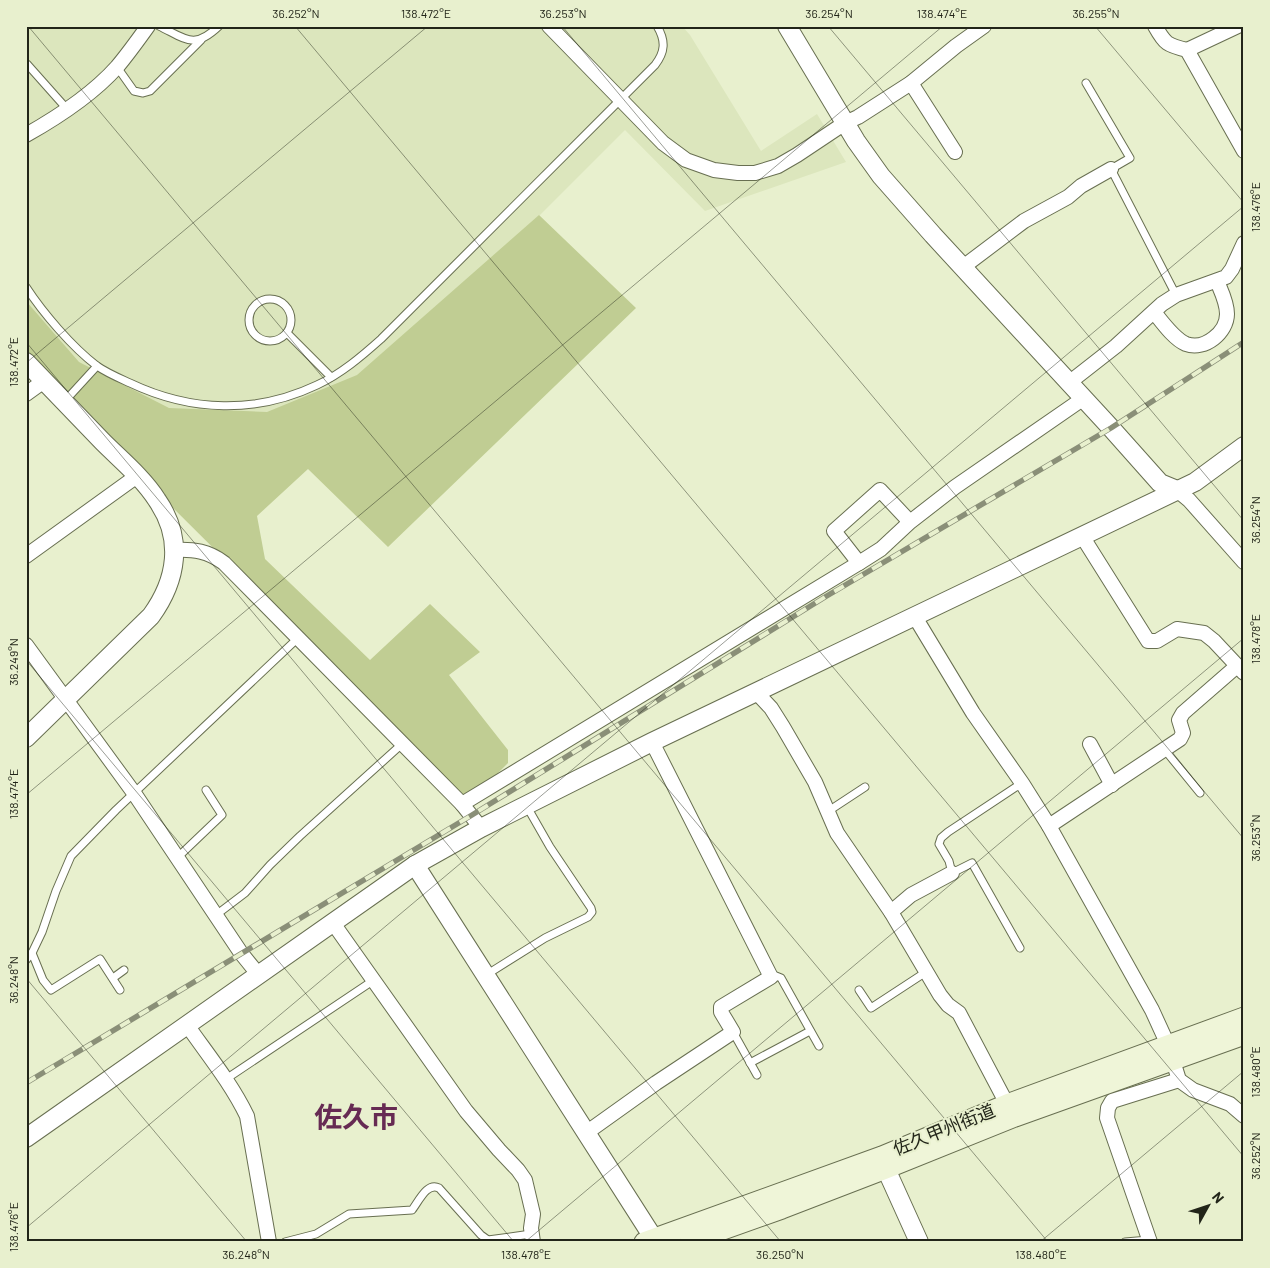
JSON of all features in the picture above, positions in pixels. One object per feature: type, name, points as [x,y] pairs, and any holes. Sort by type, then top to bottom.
[{"type":"main road","name":"佐久甲州街道","points":[[701,1240],[886,1169],[1170,1053],[1244,1017]]},
{"type":"main road","name":"佐久甲州街道","points":[[651,1241],[882,1156],[1007,1104],[1170,1053],[1244,1035]]},
{"type":"street","points":[[26,135],[67,109],[92,90],[117,67],[148,26]]},
{"type":"street","points":[[549,26],[663,143],[686,160],[714,170],[738,173],[755,172],[778,166],[844,123],[858,118],[911,83],[984,26]]},
{"type":"street","points":[[786,26],[856,142],[881,176],[1160,483],[1177,490],[1189,500],[1244,562]]},
{"type":"street","points":[[1155,26],[1164,42],[1170,46],[1187,50],[1238,26]]},
{"type":"street","points":[[1187,50],[1244,151]]},
{"type":"street","points":[[911,83],[955,152]]},
{"type":"street","points":[[963,267],[1024,221],[1068,197],[1081,186],[1111,169]]},
{"type":"street","points":[[1070,382],[1176,295],[1226,277],[1232,269],[1244,243]]},
{"type":"street","points":[[1154,312],[1175,336],[1186,344],[1197,345],[1207,343],[1215,338],[1222,328],[1227,315],[1225,302],[1217,281]]},
{"type":"street","points":[[26,362],[158,501],[166,516],[174,540],[173,572],[160,604],[151,616],[26,738]]},
{"type":"street","points":[[26,394],[44,381]]},
{"type":"street","points":[[462,804],[881,549],[910,522],[955,487],[1084,398]]},
{"type":"street","points":[[26,1138],[416,865],[481,828],[652,742],[1195,482],[1244,446]]},
{"type":"street","points":[[26,556],[136,476]]},
{"type":"street","points":[[859,563],[834,530],[880,490],[910,522]]},
{"type":"street","points":[[1049,826],[1165,750],[1180,738],[1183,733],[1179,720],[1183,713],[1240,670],[1214,641],[1204,633],[1177,629],[1157,641],[1148,640],[1082,536]]},
{"type":"street","points":[[174,550],[192,550],[208,553],[224,563],[462,804],[481,828]]},
{"type":"street","points":[[915,617],[973,713],[1022,783],[1049,826],[1152,1010],[1179,1080],[1193,1090],[1230,1104],[1244,1116]]},
{"type":"street","points":[[26,645],[134,794],[241,953],[258,974]]},
{"type":"street","points":[[756,692],[771,708],[815,782],[837,833],[891,912],[940,995],[948,1005],[959,1013],[1007,1104]]},
{"type":"street","points":[[586,1133],[656,1083],[733,1032],[721,1012],[721,1006],[771,977],[652,742]]},
{"type":"street","points":[[1090,744],[1112,785]]},
{"type":"street","points":[[416,865],[586,1133],[651,1241]]},
{"type":"street","points":[[891,912],[911,895],[952,873]]},
{"type":"street","points":[[332,923],[466,1112],[525,1180],[533,1214],[532,1238]]},
{"type":"street","points":[[187,1025],[238,1097],[247,1116],[269,1242]]},
{"type":"street","points":[[1149,1241],[1107,1118],[1108,1108],[1112,1101],[1179,1080]]},
{"type":"street","points":[[886,1169],[919,1242]]},
{"type":"lane","points":[[158,26],[192,41],[201,40]]},
{"type":"lane","points":[[117,67],[134,90],[143,93],[150,91],[201,40],[209,36],[219,26]]},
{"type":"lane","points":[[26,287],[69,340],[97,366],[162,397],[221,405],[258,404],[275,401],[316,386],[347,368],[381,339],[655,65],[661,57],[664,48],[663,37],[657,26]]},
{"type":"lane","points":[[27,64],[67,109]]},
{"type":"lane","points":[[1086,83],[1130,158],[1111,169],[1176,295]]},
{"type":"lane","points":[[266,299],[273,299],[285,305],[290,311],[291,318],[290,329],[287,333],[277,340],[270,341],[257,337],[250,326],[249,319],[254,306],[266,299]]},
{"type":"lane","points":[[287,333],[331,377]]},
{"type":"lane","points":[[64,402],[97,366]]},
{"type":"lane","points":[[26,960],[32,953],[42,932],[56,891],[71,856],[298,638]]},
{"type":"lane","points":[[216,915],[245,893],[300,836],[402,744]]},
{"type":"lane","points":[[1165,750],[1200,793]]},
{"type":"lane","points":[[1020,948],[972,863],[952,873],[940,844],[941,838],[1022,783]]},
{"type":"lane","points":[[827,812],[865,788]]},
{"type":"lane","points":[[178,858],[222,815],[206,790]]},
{"type":"lane","points":[[486,975],[545,938],[588,917],[592,912],[550,847],[526,805]]},
{"type":"lane","points":[[32,953],[43,980],[51,990],[100,959],[120,990]]},
{"type":"lane","points":[[113,978],[124,970]]},
{"type":"lane","points":[[859,990],[872,1008],[926,972]]},
{"type":"lane","points":[[771,977],[781,978],[819,1046]]},
{"type":"lane","points":[[226,1079],[374,980]]},
{"type":"lane","points":[[750,1063],[810,1031]]},
{"type":"lane","points":[[733,1032],[757,1075]]},
{"type":"lane","points":[[285,1242],[316,1234],[349,1214],[412,1210],[430,1186],[440,1188],[481,1235],[488,1240],[532,1238]]},
{"type":"lane","points":[[1125,1242],[1149,1241]]},
{"type":"shaded area","points":[[26,26],[682,26],[690,35],[761,151],[817,114],[846,162],[705,211],[625,130],[214,541],[26,351]]},
{"type":"shaded area","points":[[539,215],[636,308],[388,547],[308,469],[257,516],[265,559],[370,660],[430,604],[480,652],[449,675],[508,750],[508,763],[492,779],[462,795],[165,500],[26,356],[26,301],[79,362],[169,408],[267,412],[357,375]]},
{"type":"railway","points":[[26,1083],[472,815],[825,597],[1111,428],[1244,342]]},
{"type":"district","name":"佐久市","points":[[356,1117]]}]
